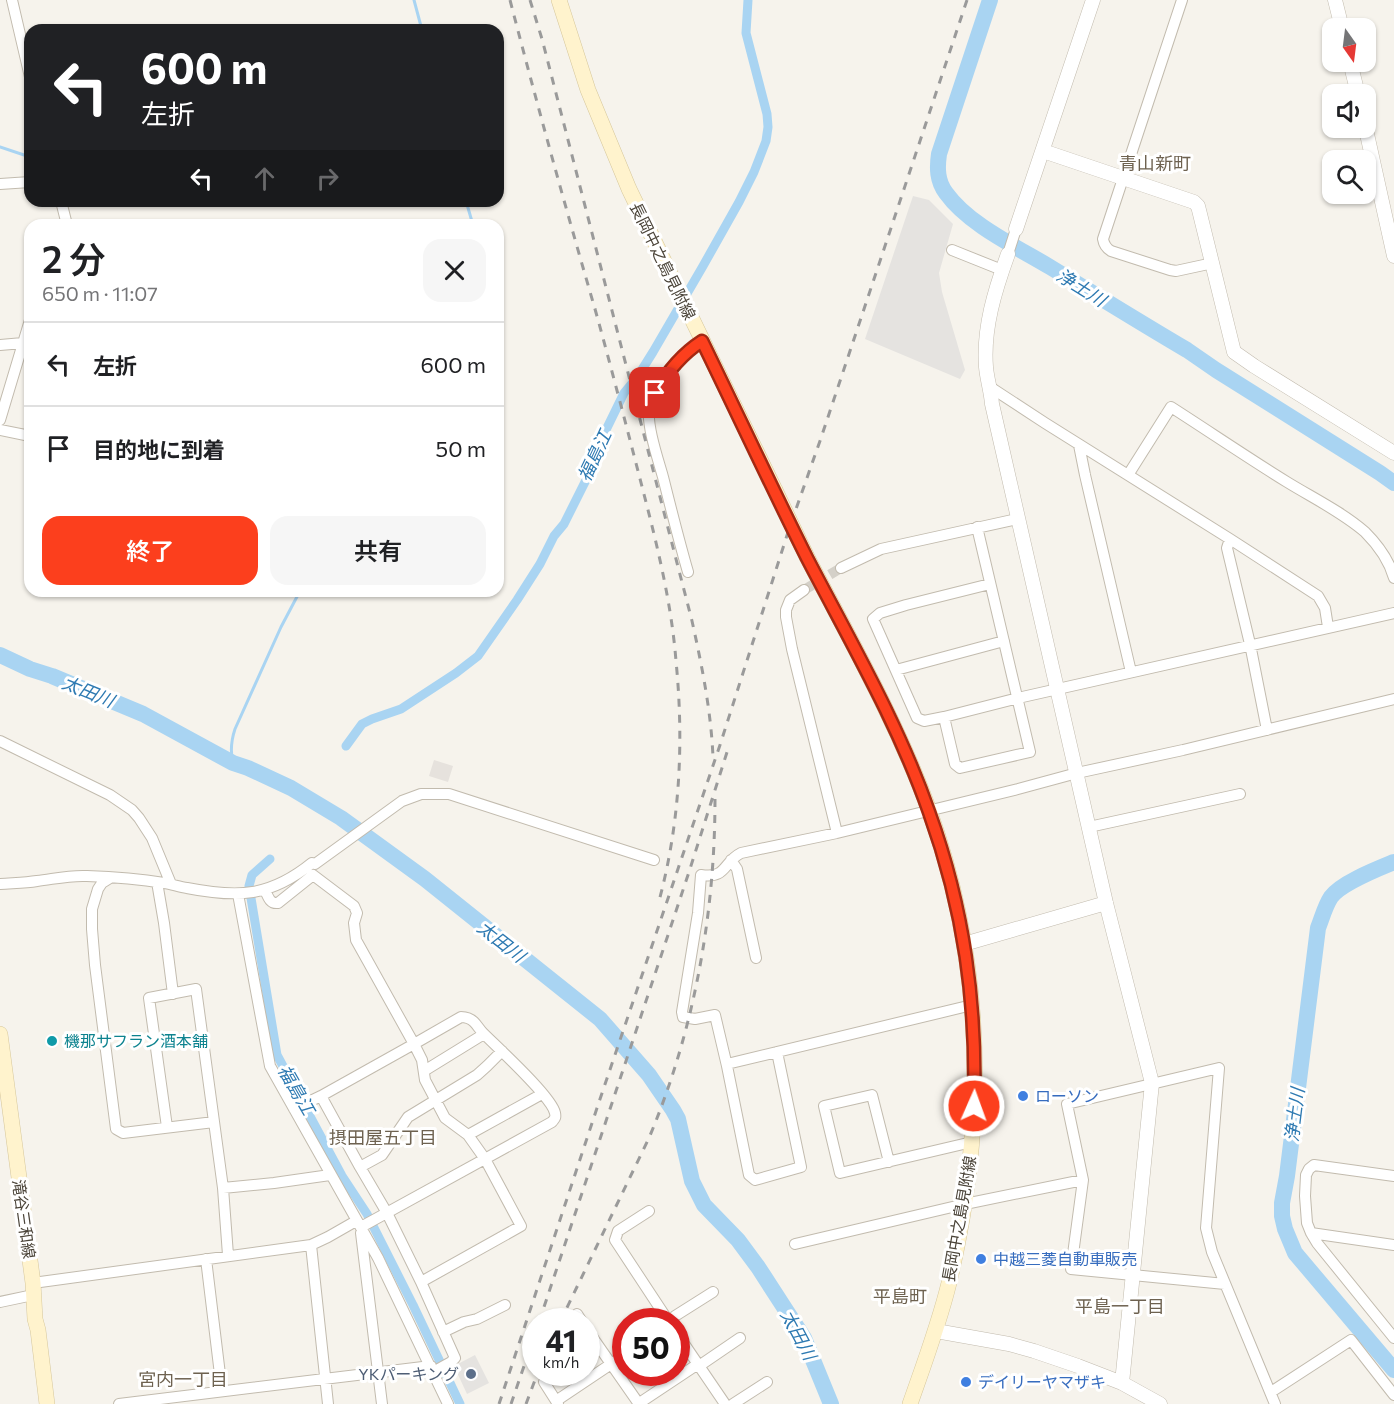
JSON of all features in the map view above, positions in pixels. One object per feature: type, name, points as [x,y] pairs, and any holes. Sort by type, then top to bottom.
[{"type":"main road","name":"長岡中之島見附線","points":[[559,0],[588,90],[646,228],[807,557],[885,707],[929,811],[951,883],[964,944],[972,1005],[975,1070],[972,1142],[965,1204],[949,1284],[936,1331],[910,1404]]},
{"type":"main road","name":"滝谷三和線","points":[[0,1035],[47,1404]]},
{"type":"street","points":[[12,0],[24,51]]},
{"type":"street","points":[[1093,0],[990,308],[986,368],[1017,519],[1106,903],[1152,1083],[1122,1383]]},
{"type":"street","points":[[1182,0],[1103,239],[1107,249],[1170,270],[1176,271],[1213,263]]},
{"type":"street","points":[[1335,0],[1340,18]]},
{"type":"street","points":[[1368,138],[1394,256]]},
{"type":"street","points":[[1043,151],[1194,201],[1198,206],[1234,352],[1394,453]]},
{"type":"street","points":[[0,184],[24,182]]},
{"type":"street","points":[[952,250],[1002,270]]},
{"type":"street","points":[[688,572],[655,448],[648,410],[651,398],[661,382],[699,335]]},
{"type":"street","points":[[0,420],[24,340]]},
{"type":"street","points":[[0,345],[23,343]]},
{"type":"street","points":[[990,387],[1318,596],[1325,608],[1328,627]]},
{"type":"street","points":[[1128,475],[1171,407],[1365,532],[1387,559],[1394,578]]},
{"type":"street","points":[[0,430],[24,435]]},
{"type":"street","points":[[1079,445],[1084,475],[1131,672]]},
{"type":"street","points":[[841,568],[881,549],[1017,519]]},
{"type":"street","points":[[944,717],[955,764],[960,768],[1030,752],[977,527]]},
{"type":"street","points":[[1230,539],[1227,548],[1250,644],[1267,730]]},
{"type":"street","points":[[990,584],[906,605],[880,613],[873,619],[917,718],[924,722],[1250,644],[1394,613]]},
{"type":"street","points":[[804,590],[790,600],[786,618],[837,833]]},
{"type":"street","points":[[896,670],[1004,641]]},
{"type":"street","points":[[777,1052],[801,1167],[755,1180],[749,1175],[715,1015],[695,1019],[683,1017],[682,1012],[698,913],[701,875],[718,875],[735,856],[741,853],[837,833],[1077,773],[1394,699]]},
{"type":"street","points":[[0,741],[110,795],[132,810],[152,838],[171,884]]},
{"type":"street","points":[[0,884],[35,882],[66,876],[157,882],[240,894],[262,891],[288,881],[397,804],[421,794],[449,794],[654,861]]},
{"type":"street","points":[[1089,827],[1240,794]]},
{"type":"street","points":[[731,860],[736,869],[756,958]]},
{"type":"street","points":[[262,891],[270,902],[278,903],[313,875],[354,906],[357,913],[354,923],[356,940],[422,1060],[425,1080],[445,1118],[468,1135],[485,1159],[521,1226],[421,1282]]},
{"type":"street","points":[[110,878],[98,889],[93,909],[92,929],[116,1130],[123,1132],[214,1122]]},
{"type":"street","points":[[157,882],[173,994]]},
{"type":"street","points":[[240,894],[270,1066],[296,1108],[330,1175],[378,1258],[434,1369],[448,1404]]},
{"type":"street","points":[[964,944],[1106,903]]},
{"type":"street","points":[[167,1127],[150,998],[196,989],[223,1188],[228,1255]]},
{"type":"street","points":[[727,1064],[972,1005]]},
{"type":"street","points":[[0,1302],[33,1289],[228,1255],[311,1245],[384,1214],[552,1122],[556,1114],[542,1094],[467,1017],[461,1017],[296,1108]]},
{"type":"street","points":[[424,1071],[484,1034]]},
{"type":"street","points":[[360,1167],[382,1155],[408,1117],[477,1075],[502,1051]]},
{"type":"street","points":[[1225,1284],[1071,1269],[1083,1179],[1067,1104],[1219,1068],[1206,1228],[1212,1252],[1275,1404]]},
{"type":"street","points":[[468,1135],[542,1094]]},
{"type":"street","points":[[888,1162],[872,1095],[824,1106],[840,1173],[888,1162],[972,1142]]},
{"type":"street","points":[[119,1404],[378,1372],[434,1369],[455,1358],[421,1282],[360,1167],[316,1098]]},
{"type":"street","points":[[1394,1176],[1314,1166],[1306,1175],[1307,1223],[1311,1233],[1394,1338]]},
{"type":"street","points":[[223,1188],[330,1175]]},
{"type":"street","points":[[795,1244],[1083,1179]]},
{"type":"street","points":[[649,1211],[618,1231],[615,1240],[660,1308]]},
{"type":"street","points":[[360,1224],[382,1404]]},
{"type":"street","points":[[1311,1233],[1394,1245]]},
{"type":"street","points":[[311,1245],[328,1404]]},
{"type":"street","points":[[206,1259],[222,1391]]},
{"type":"street","points":[[688,1308],[713,1292]]},
{"type":"street","points":[[443,1332],[505,1305]]},
{"type":"street","points":[[936,1331],[1010,1344],[1078,1366],[1122,1383],[1160,1404]]},
{"type":"street","points":[[600,1348],[638,1404],[740,1338]]},
{"type":"street","points":[[1271,1392],[1351,1340],[1394,1395]]},
{"type":"street","points":[[690,1353],[725,1404]]},
{"type":"street","points":[[547,1386],[557,1402],[611,1364]]},
{"type":"street","points":[[733,1404],[767,1382]]},
{"type":"shaded area","points":[[913,196],[929,200],[953,224],[939,273],[942,292],[965,370],[960,379],[865,339]]},
{"type":"shaded area","points":[[434,760],[453,766],[448,782],[429,776]]},
{"type":"shaded area","name":"YKパーキング","points":[[475,1355],[489,1383],[467,1394],[454,1366]]},
{"type":"waterway","points":[[414,0],[420,24]]},
{"type":"waterway","name":"福島江","points":[[346,746],[362,724],[401,709],[478,656],[517,600],[540,564],[554,536],[564,524],[624,393],[653,352],[739,202],[766,141],[768,127],[767,114],[746,33],[748,0]]},
{"type":"waterway","name":"浄土川","points":[[990,0],[939,154],[938,174],[941,184],[956,205],[994,234],[1187,350],[1394,483]]},
{"type":"waterway","points":[[0,147],[24,155]]},
{"type":"waterway","points":[[468,207],[471,219]]},
{"type":"waterway","points":[[233,763],[231,746],[235,729],[297,597]]},
{"type":"waterway","name":"太田川","points":[[0,655],[143,714],[233,763],[291,788],[341,818],[425,879],[600,1019],[649,1075],[673,1110],[678,1119],[692,1181],[704,1205],[738,1240],[804,1338],[831,1404]]},
{"type":"waterway","name":"福島江","points":[[270,859],[252,875],[249,886],[277,1055],[342,1176],[367,1214],[460,1404]]},
{"type":"waterway","name":"浄土川","points":[[1394,862],[1360,877],[1336,892],[1327,904],[1318,928],[1282,1203],[1285,1229],[1295,1253],[1394,1370]]},
{"type":"tunnel","points":[[804,590],[841,568]]},
{"type":"railway","points":[[510,0],[656,541],[674,637],[680,752],[672,842],[659,901]]},
{"type":"railway","points":[[530,0],[692,621],[706,689],[713,757]]},
{"type":"railway","points":[[499,1404],[967,0]]},
{"type":"railway","points":[[544,1308],[728,749]]},
{"type":"railway","points":[[567,1308],[649,1138],[678,1056],[690,1014],[706,929],[711,886],[715,799]]},
{"type":"railway","points":[[511,1404],[522,1372]]},
{"type":"railway","points":[[526,1404],[533,1386]]},
{"type":"place","name":"機那サフラン酒本舗","points":[[52,1041]]},
{"type":"place","name":"ローソン","points":[[1023,1096]]},
{"type":"place","name":"中越三菱自動車販売","points":[[981,1259]]},
{"type":"place","name":"YKパーキング","points":[[471,1374]]},
{"type":"place","name":"デイリーヤマザキ","points":[[966,1382]]},
{"type":"district","name":"青山新町","points":[[1155,164]]},
{"type":"district","name":"摂田屋五丁目","points":[[383,1138]]},
{"type":"district","name":"平島町","points":[[900,1297]]},
{"type":"district","name":"平島一丁目","points":[[1120,1307]]},
{"type":"district","name":"宮内一丁目","points":[[183,1380]]},
{"type":"route","points":[[655,393],[682,355],[702,341],[807,557],[885,707],[929,811],[951,883],[964,944],[972,1005],[974,1106]]}]
